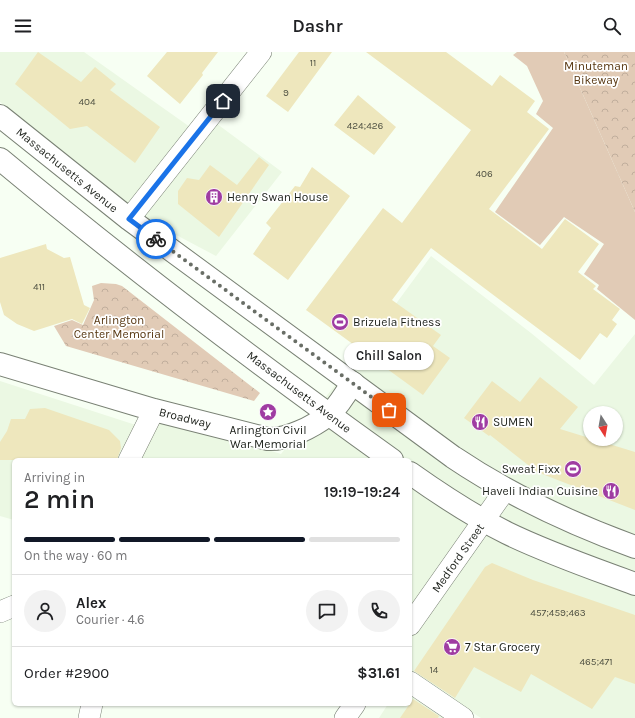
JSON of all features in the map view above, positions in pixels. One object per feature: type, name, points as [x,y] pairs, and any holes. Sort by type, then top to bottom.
[{"type":"main road","name":"Massachusetts Avenue","points":[[0,116],[129,219],[453,457],[505,490],[572,523],[635,547]]},
{"type":"main road","name":"Massachusetts Avenue","points":[[0,159],[114,251],[329,415],[389,458]]},
{"type":"main road","name":"Broadway","points":[[0,364],[154,410],[268,439],[279,439],[290,436],[329,415],[353,383]]},
{"type":"main road","points":[[412,474],[436,492],[484,521],[537,547],[635,584]]},
{"type":"street","points":[[129,219],[261,52]]},
{"type":"street","points":[[130,458],[154,410]]},
{"type":"street","name":"Medford Street","points":[[412,622],[505,490]]},
{"type":"street","points":[[0,612],[12,607]]},
{"type":"street","points":[[412,683],[463,718]]},
{"type":"street","points":[[89,718],[92,706]]},
{"type":"street","points":[[346,718],[354,706]]},
{"type":"shaded area","points":[[0,52],[84,52],[190,127],[201,112],[282,172],[216,256],[129,210],[0,102]]},
{"type":"shaded area","points":[[431,256],[531,333],[594,385],[635,334],[635,718],[481,718],[412,674],[412,458],[133,458],[153,415],[281,454],[354,361]]},
{"type":"shaded area","points":[[0,381],[145,428],[127,458],[12,458],[12,519],[0,516]]},
{"type":"shaded area","points":[[412,695],[444,718],[379,718],[387,706],[412,706]]},
{"type":"green space","points":[[517,52],[564,52],[635,212],[635,320],[597,289],[599,285],[584,274],[604,244],[564,217],[540,245],[495,212],[553,128],[536,114],[543,101],[527,66],[513,55]]},
{"type":"green space","name":"Minuteman Bikeway","points":[[564,52],[635,52],[635,212]]},
{"type":"green space","name":"Arlington Center Memorial","points":[[101,283],[122,286],[260,393],[254,401],[66,346],[54,326],[72,320],[83,325],[94,300],[92,286]]},
{"type":"building","points":[[38,52],[81,82],[95,67],[116,84],[110,90],[160,127],[135,163],[87,126],[70,129],[15,84]]},
{"type":"building","points":[[167,52],[218,52],[202,73],[203,75],[180,104],[147,76]]},
{"type":"building","points":[[299,52],[332,52],[288,112],[266,96]]},
{"type":"building","points":[[366,52],[446,52],[492,86],[500,75],[535,101],[527,112],[549,129],[489,209],[542,249],[565,219],[599,244],[578,272],[596,286],[593,289],[620,309],[612,320],[617,324],[607,338],[600,333],[580,360],[431,248],[392,300],[441,335],[433,346],[450,358],[423,395],[306,310],[383,208],[402,223],[471,130]]},
{"type":"building","points":[[358,95],[396,127],[374,155],[334,125]]},
{"type":"building","name":"Henry Swan House","points":[[259,157],[269,165],[219,237],[178,204],[178,191],[187,178],[199,180],[210,165],[237,185]]},
{"type":"building","points":[[312,167],[350,196],[288,280],[253,254],[271,228],[266,223],[295,186],[300,187]]},
{"type":"building","points":[[46,244],[47,249],[64,258],[70,257],[84,305],[90,308],[82,324],[72,319],[34,331],[17,324],[4,315],[0,302],[0,258]]},
{"type":"building","points":[[540,377],[578,407],[560,429],[583,436],[583,446],[615,446],[635,452],[635,510],[537,472],[490,435],[489,436],[464,418],[492,381],[520,402]]},
{"type":"building","points":[[45,408],[109,430],[120,441],[121,448],[118,458],[12,458],[12,460],[0,460],[0,442],[7,431],[11,419],[25,419],[30,409]]},
{"type":"building","points":[[492,563],[533,580],[635,615],[635,684],[615,677],[592,709],[531,674],[521,692],[474,667],[455,698],[414,671],[485,567]]},
{"type":"building","points":[[413,699],[439,716],[438,718],[400,718],[408,706],[412,706]]},
{"type":"way so far","points":[[156,239],[389,410]]},
{"type":"place","name":"Henry Swan House","points":[[214,197]]},
{"type":"place","name":"Brizuela Fitness","points":[[340,322]]},
{"type":"place","name":"Chill Salon","points":[[389,410]]},
{"type":"place","name":"Arlington Civil War Memorial","points":[[268,412]]},
{"type":"place","name":"SUMEN","points":[[480,422]]},
{"type":"place","name":"Sweat Fixx","points":[[573,469]]},
{"type":"place","name":"Haveli Indian Cuisine","points":[[611,491]]},
{"type":"place","name":"7 Star Grocery","points":[[452,647]]},
{"type":"route","points":[[156,239],[129,219],[223,101]]}]
